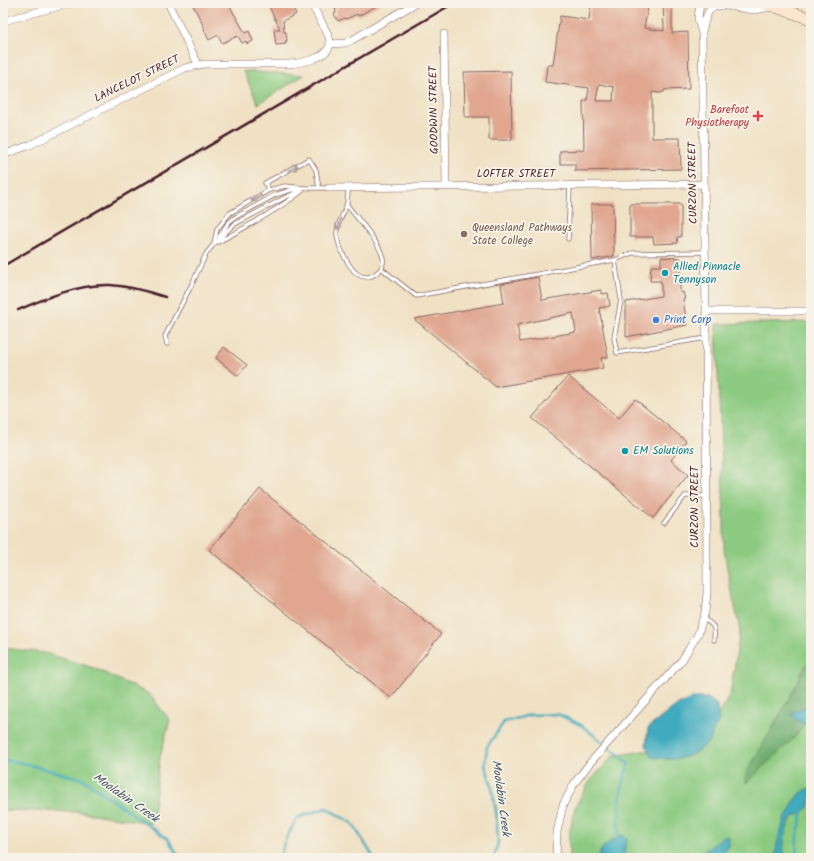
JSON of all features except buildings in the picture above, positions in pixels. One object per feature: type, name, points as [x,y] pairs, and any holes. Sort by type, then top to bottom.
[{"type":"main road","points":[[769,5],[811,20]]},
{"type":"street","points":[[3,21],[71,3]]},
{"type":"street","points":[[168,3],[198,64]]},
{"type":"street","points":[[311,3],[328,35],[330,44],[346,43],[416,3]]},
{"type":"street","name":"CURZON STREET","points":[[556,858],[557,832],[563,805],[574,784],[589,764],[682,660],[698,634],[705,612],[708,593],[706,496],[706,311],[702,33],[698,19],[700,3]]},
{"type":"street","name":"CURZON STREET","points":[[702,33],[708,13],[715,7],[734,6],[754,10],[769,5]]},
{"type":"street","name":"GOODWIN STREET","points":[[444,34],[446,186]]},
{"type":"street","name":"LANCELOT STREET","points":[[3,155],[30,145],[185,68],[198,64],[295,64],[323,55],[328,50],[330,44]]},
{"type":"street","name":"LOFTER STREET","points":[[329,188],[704,184]]},
{"type":"street","points":[[706,311],[811,311]]},
{"type":"lane","points":[[269,190],[265,183],[309,159],[316,170],[319,188]]},
{"type":"lane","points":[[568,238],[570,185]]},
{"type":"lane","points":[[214,244],[216,229],[230,213],[269,190],[285,186],[329,188]]},
{"type":"lane","points":[[347,205],[379,248],[383,259],[382,268],[376,274],[367,277],[356,273],[339,245],[337,235],[338,225],[347,205],[348,187]]},
{"type":"lane","points":[[214,244],[234,225],[286,196],[306,188]]},
{"type":"lane","points":[[167,344],[165,336],[206,254],[228,223],[234,218],[275,195],[291,190],[306,188]]},
{"type":"lane","points":[[214,244],[286,204],[306,188]]},
{"type":"lane","points":[[382,268],[416,296],[615,260],[632,253],[705,252]]},
{"type":"lane","points":[[615,260],[621,300],[614,338],[617,353],[706,338]]},
{"type":"lane","points":[[664,523],[685,496],[706,496]]},
{"type":"lane","points":[[703,619],[712,624],[715,628],[714,640]]},
{"type":"green space","points":[[243,71],[304,75],[258,104]]},
{"type":"green space","points":[[811,322],[811,858],[569,858],[569,835],[575,807],[590,781],[613,756],[666,747],[708,732],[730,695],[740,630],[724,549],[716,324]]},
{"type":"green space","points":[[3,648],[45,653],[94,668],[149,694],[170,720],[160,757],[152,823],[79,812],[3,810]]},
{"type":"green space","points":[[811,660],[811,716],[795,737],[746,783],[746,774],[790,697],[805,666]]},
{"type":"water","points":[[692,698],[708,698],[717,705],[719,721],[712,733],[710,741],[691,755],[679,759],[651,757],[646,745],[648,728],[673,708]]},
{"type":"water","points":[[807,706],[811,706],[811,727],[798,721],[791,715],[793,712]]},
{"type":"water","points":[[811,787],[810,803],[806,810],[792,817],[788,826],[784,842],[785,858],[775,858],[777,844],[785,817],[795,799]]},
{"type":"water","points":[[620,835],[625,836],[627,839],[624,851],[626,858],[600,858],[599,856],[602,849]]},
{"type":"water","points":[[724,836],[729,837],[729,846],[720,858],[690,858],[709,848]]},
{"type":"waterway","name":"Moolabin Creek","points":[[494,858],[498,842],[496,811],[491,783],[485,765],[487,747],[504,722],[530,715],[558,714],[581,725],[629,763],[621,791],[618,839]]},
{"type":"waterway","name":"Moolabin Creek","points":[[3,760],[18,762],[83,779],[168,839],[180,858]]},
{"type":"waterway","name":"Moolabin Creek","points":[[280,858],[284,843],[297,818],[326,808],[352,823],[374,858]]},
{"type":"waterway","name":"Moolabin Creek","points":[[796,858],[797,838],[803,811]]},
{"type":"railway","points":[[3,266],[454,3]]},
{"type":"railway","points":[[18,310],[74,289],[98,285],[131,288],[165,297]]},
{"type":"place","name":"Barefoot Physiotherapy","points":[[758,116]]},
{"type":"place","name":"Queensland Pathways State College","points":[[464,234]]},
{"type":"place","name":"Allied Pinnacle Tennyson","points":[[665,273]]},
{"type":"place","name":"Print Corp","points":[[656,320]]},
{"type":"place","name":"EM Solutions","points":[[625,451]]}]
